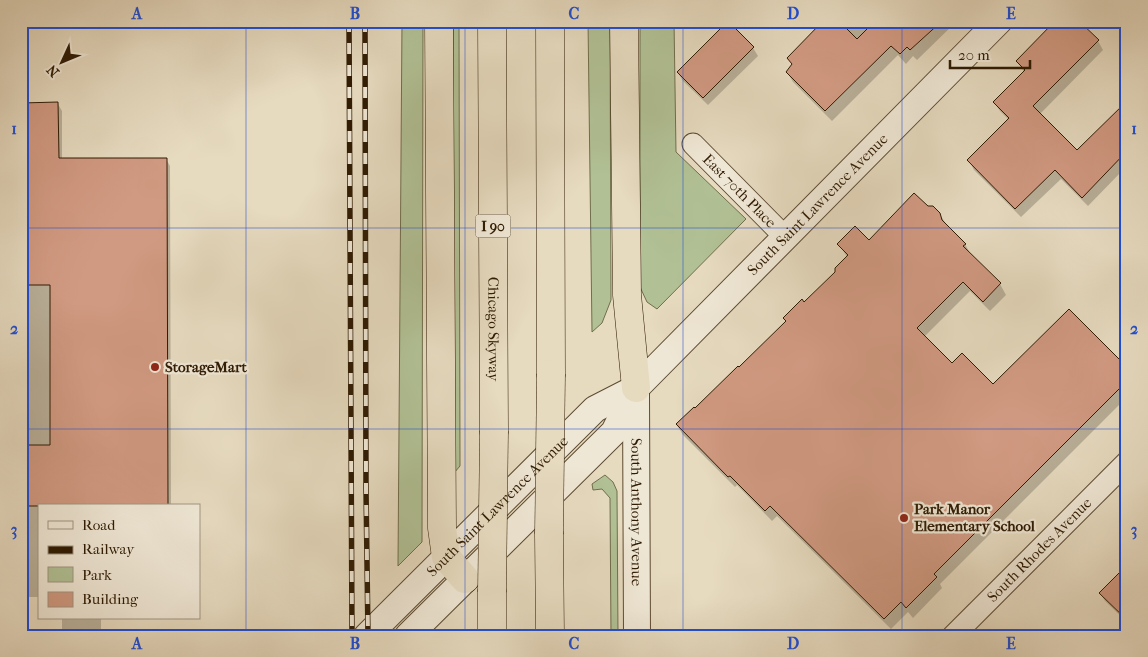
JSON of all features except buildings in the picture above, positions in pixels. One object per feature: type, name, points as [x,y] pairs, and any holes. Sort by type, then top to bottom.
[{"type":"highway","points":[[439,21],[442,528],[446,557],[465,579]]},
{"type":"highway","name":"Chicago Skyway","points":[[492,21],[494,431],[492,636]]},
{"type":"highway","points":[[550,21],[550,636]]},
{"type":"highway","points":[[624,21],[626,295],[636,388]]},
{"type":"street","name":"South Saint Lawrence Avenue","points":[[408,636],[614,432],[636,388],[999,21]]},
{"type":"street","name":"East 70th Place","points":[[693,144],[785,237]]},
{"type":"street","name":"South Saint Lawrence Avenue","points":[[367,636],[595,409],[636,388]]},
{"type":"street","name":"South Anthony Avenue","points":[[636,388],[638,636]]},
{"type":"street","name":"South Rhodes Avenue","points":[[953,636],[1127,462]]},
{"type":"green space","points":[[402,21],[423,21],[422,542],[398,566]]},
{"type":"green space","points":[[453,21],[459,21],[460,466],[454,473]]},
{"type":"green space","points":[[588,21],[610,21],[611,300],[602,323],[592,332]]},
{"type":"green space","points":[[640,21],[674,21],[676,152],[746,219],[657,309],[647,302],[640,287]]},
{"type":"green space","points":[[605,475],[613,482],[617,491],[618,636],[611,636],[610,498],[602,489],[593,490],[592,484]]},
{"type":"railway","points":[[349,21],[352,636]]},
{"type":"railway","points":[[365,21],[368,636]]},
{"type":"place","name":"StorageMart","points":[[155,367]]},
{"type":"place","name":"Park Manor Elementary School","points":[[904,518]]}]
